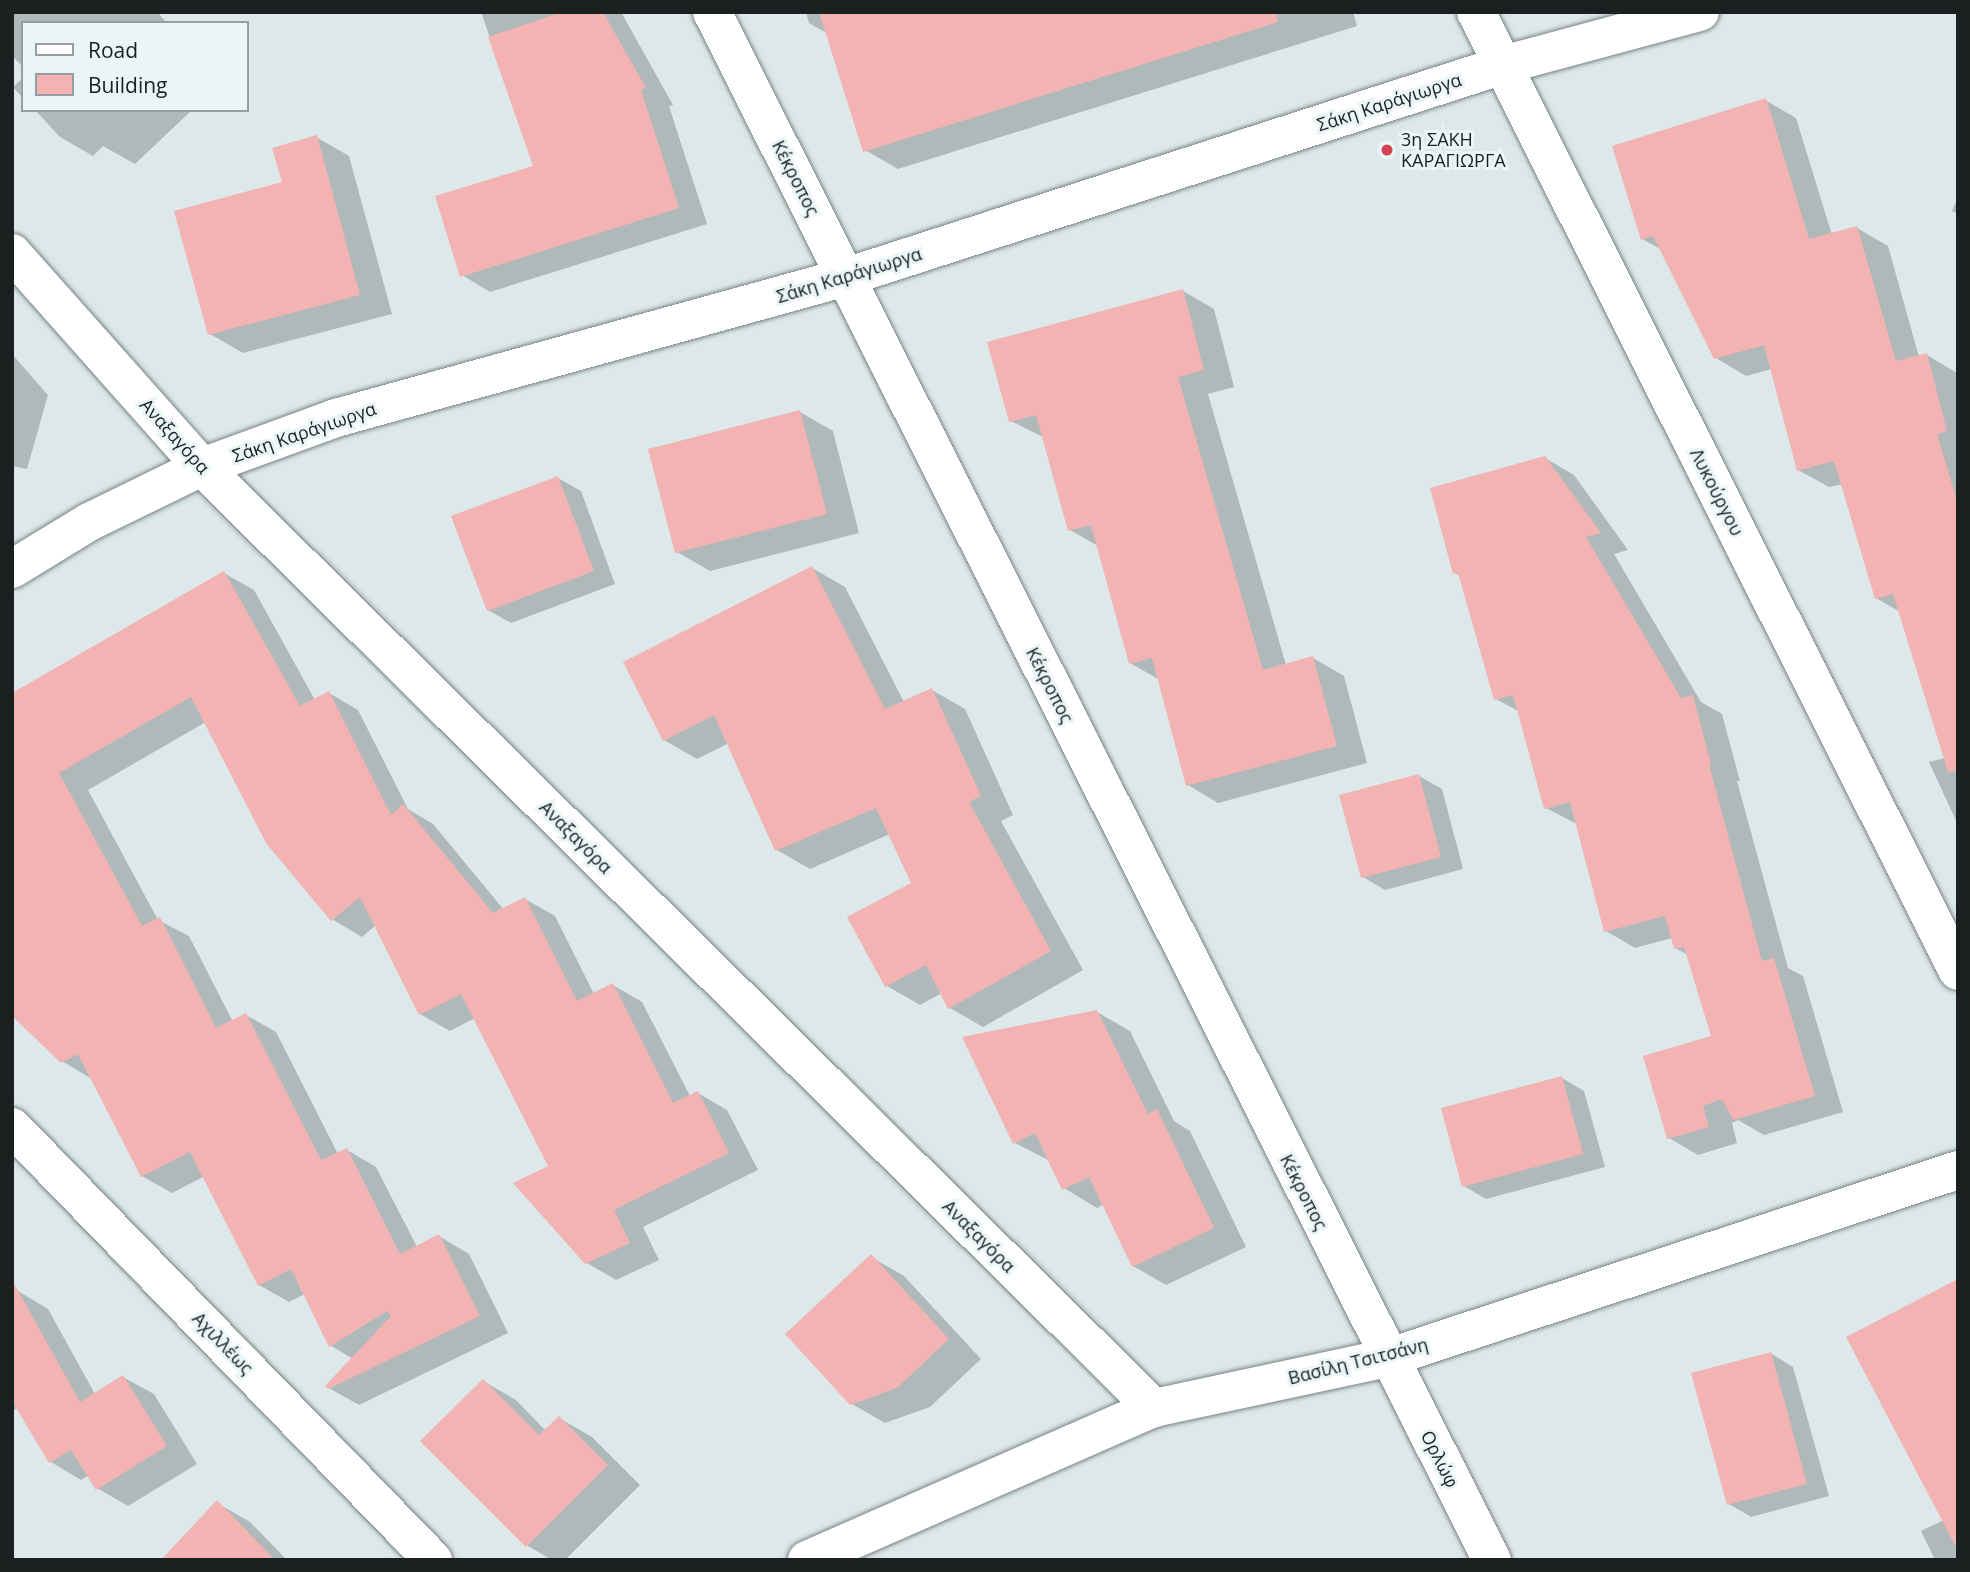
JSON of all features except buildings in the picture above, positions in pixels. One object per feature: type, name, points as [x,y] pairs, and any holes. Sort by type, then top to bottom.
[{"type":"street","name":"Κέκροπος","points":[[712,12],[1387,1357]]},
{"type":"street","name":"Λυκούργου","points":[[1476,12],[1958,971]]},
{"type":"street","name":"Σάκη Καράγιωργα","points":[[12,569],[89,522],[202,467],[336,418],[846,278],[1503,65],[1700,12]]},
{"type":"street","name":"Αναξαγόρα","points":[[12,253],[202,467],[1154,1408]]},
{"type":"street","name":"Αχιλλέως","points":[[12,1127],[433,1560]]},
{"type":"street","name":"Βασίλη Τσιτσάνη","points":[[807,1560],[1154,1408],[1387,1357],[1958,1170]]},
{"type":"street","name":"Ορλώφ","points":[[1387,1357],[1492,1560]]},
{"type":"place","name":"3η ΣΑΚΗ ΚΑΡΑΓΙΩΡΓΑ","points":[[1387,150]]}]
